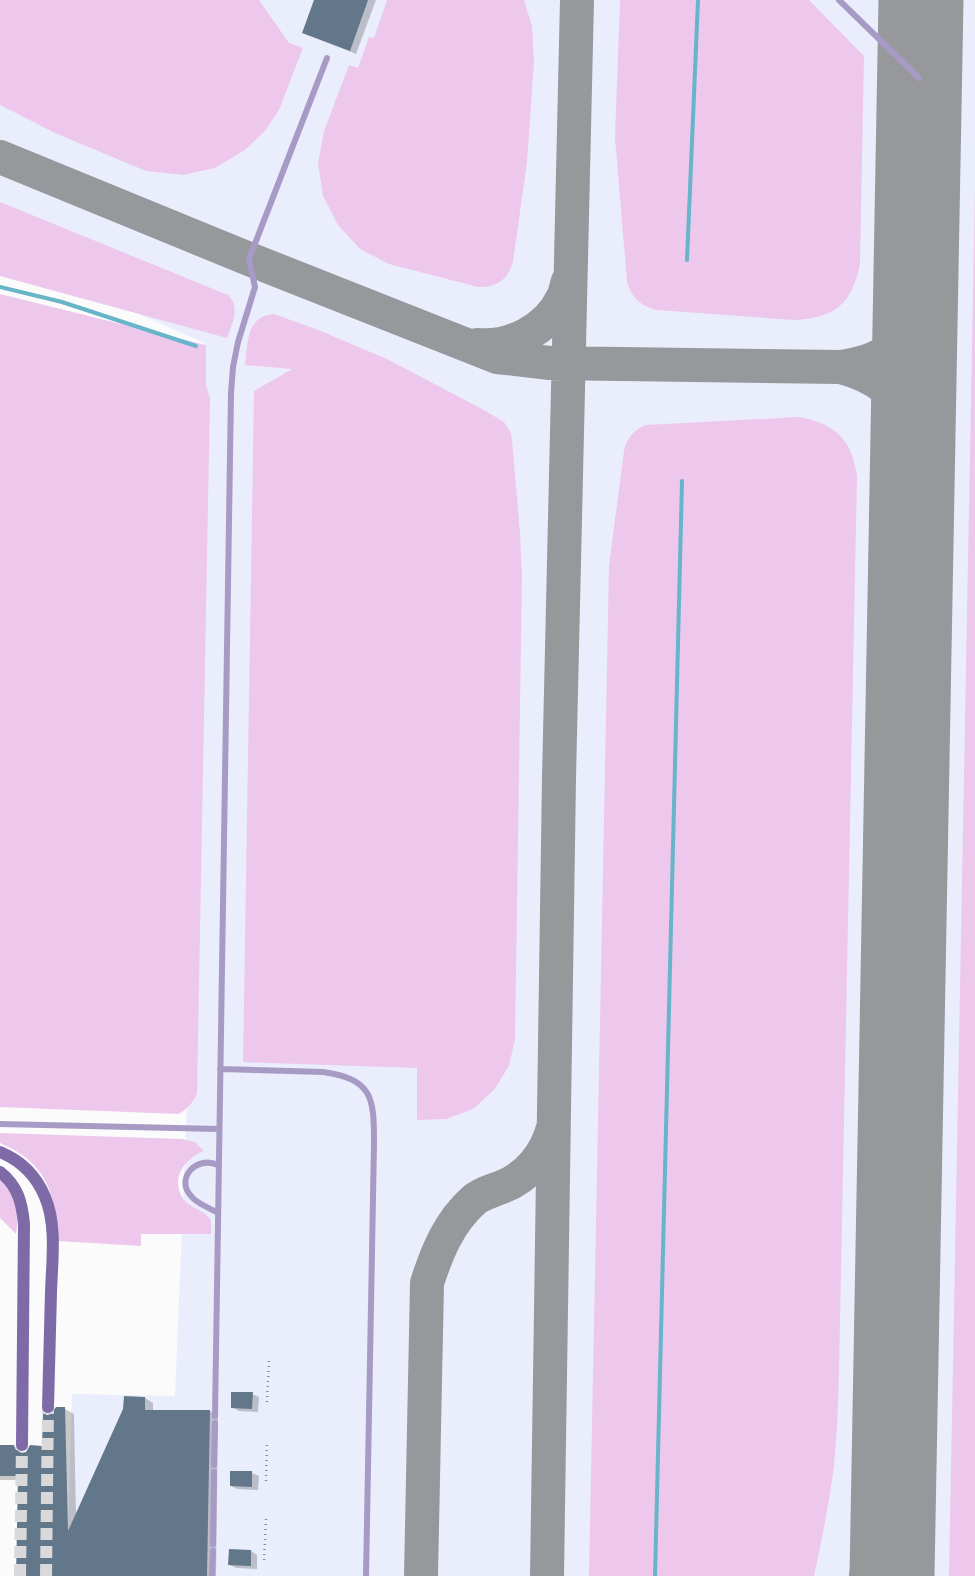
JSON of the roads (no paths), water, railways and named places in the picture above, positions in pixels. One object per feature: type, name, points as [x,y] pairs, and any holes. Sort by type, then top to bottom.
[{"type":"street","points":[[0,1152],[14,1158],[28,1169],[46,1198],[50,1216],[52,1250],[48,1407]]},
{"type":"street","points":[[0,1172],[19,1194],[24,1224],[22,1445]]},
{"type":"lane","points":[[839,0],[919,78]]},
{"type":"lane","points":[[212,1576],[233,366],[244,319],[255,287],[249,259],[327,58]]},
{"type":"lane","points":[[220,1069],[337,1074],[351,1078],[363,1086],[371,1098],[374,1114],[374,1135],[366,1576]]},
{"type":"lane","points":[[0,1124],[219,1129]]},
{"type":"lane","points":[[218,1164],[205,1161],[199,1163],[189,1172],[186,1184],[187,1191],[192,1197],[218,1213]]},
{"type":"waterway","points":[[687,260],[698,0]]},
{"type":"waterway","points":[[0,287],[62,302],[196,346]]},
{"type":"waterway","points":[[655,1576],[682,481]]},
{"type":"tunnel","points":[[46,1576],[48,1407]]},
{"type":"tunnel","points":[[20,1576],[22,1445]]}]
